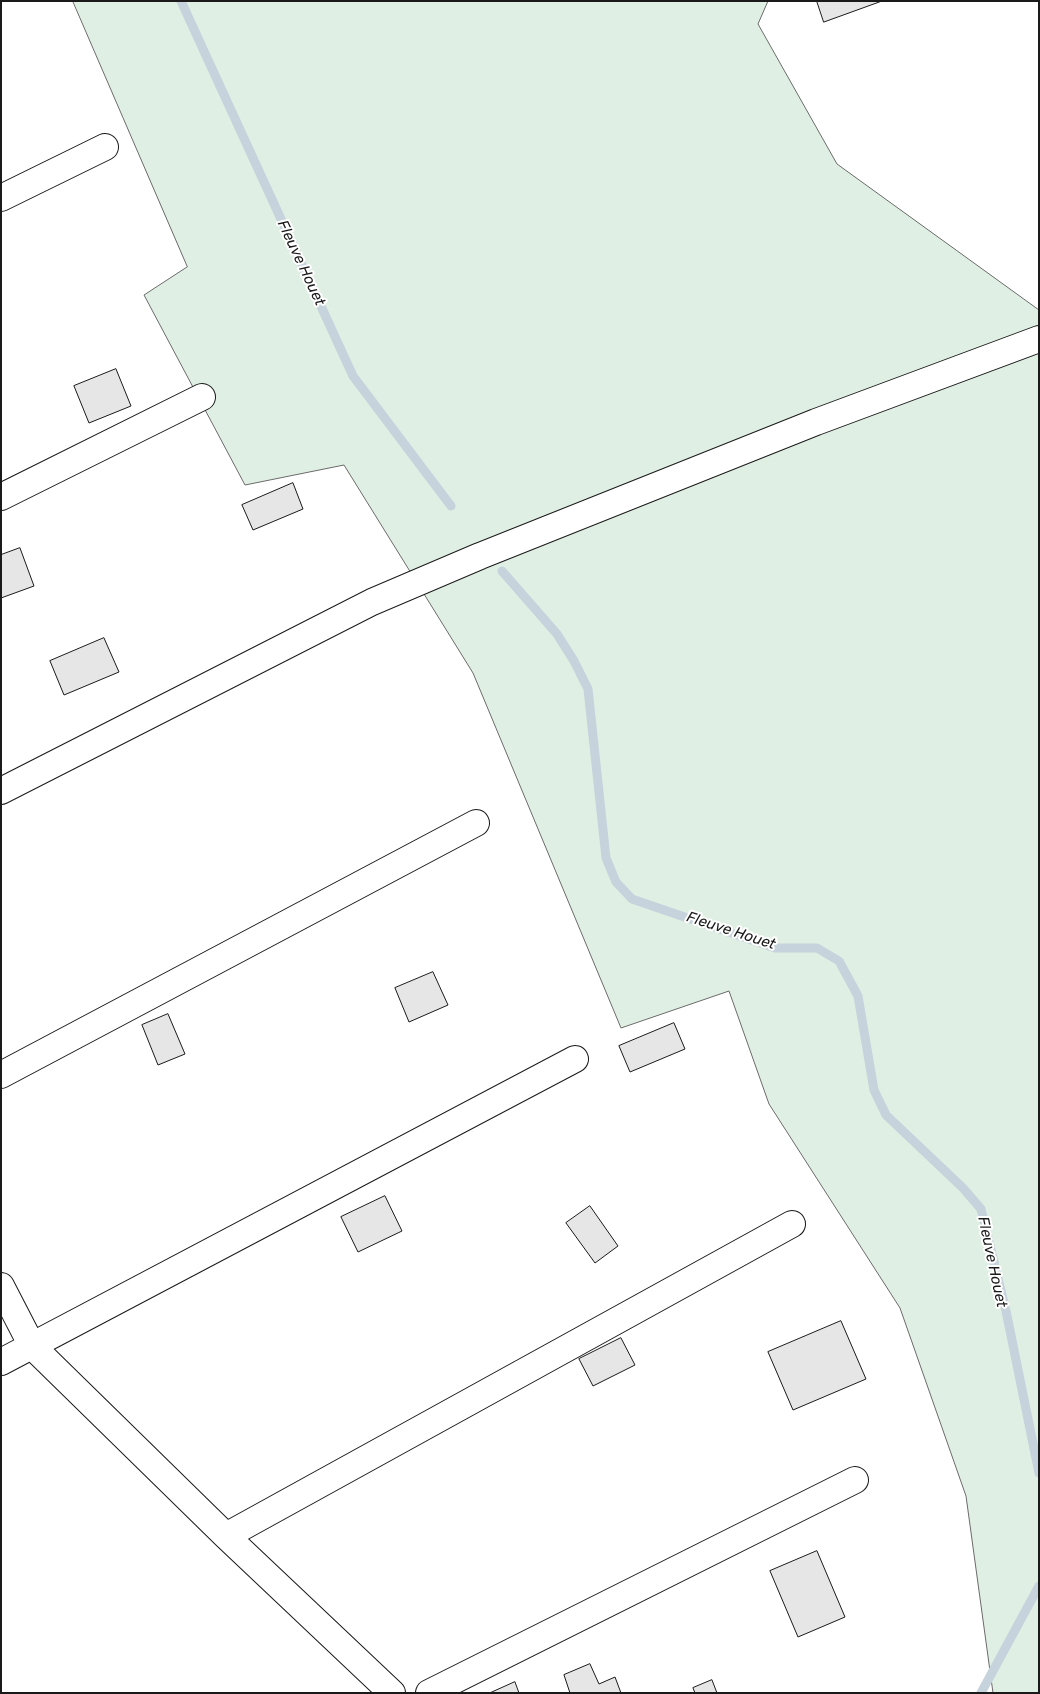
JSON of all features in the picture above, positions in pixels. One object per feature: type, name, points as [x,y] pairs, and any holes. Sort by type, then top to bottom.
[{"type":"street","points":[[1,198],[106,147]]},
{"type":"street","points":[[1,791],[372,602],[480,556],[816,422],[1039,339]]},
{"type":"street","points":[[1,497],[202,397]]},
{"type":"street","points":[[1,1075],[476,823]]},
{"type":"street","points":[[1,1362],[575,1059]]},
{"type":"street","points":[[226,1536],[792,1224]]},
{"type":"street","points":[[1,1286],[32,1346],[226,1536],[392,1693]]},
{"type":"street","points":[[429,1693],[855,1480]]},
{"type":"green space","points":[[73,1],[768,1],[758,24],[837,164],[1039,310],[1039,1693],[993,1693],[966,1496],[900,1308],[769,1104],[729,991],[621,1028],[473,673],[344,465],[245,485],[144,295],[187,267]]},
{"type":"building","points":[[817,1],[882,1],[824,22]]},
{"type":"building","points":[[116,369],[131,406],[89,423],[74,386]]},
{"type":"building","points":[[293,483],[303,509],[253,530],[242,505]]},
{"type":"building","points":[[20,548],[34,586],[1,598],[1,555]]},
{"type":"building","points":[[104,638],[119,672],[64,695],[50,661]]},
{"type":"building","points":[[433,972],[448,1005],[409,1022],[395,988]]},
{"type":"building","points":[[168,1014],[185,1054],[158,1065],[142,1025]]},
{"type":"building","points":[[674,1023],[685,1049],[630,1072],[619,1046]]},
{"type":"building","points":[[385,1196],[402,1231],[358,1252],[341,1217]]},
{"type":"building","points":[[590,1206],[618,1246],[595,1263],[566,1223]]},
{"type":"building","points":[[841,1321],[866,1379],[793,1410],[768,1352]]},
{"type":"building","points":[[621,1338],[635,1365],[593,1386],[579,1359]]},
{"type":"building","points":[[817,1551],[845,1617],[798,1637],[770,1571]]},
{"type":"building","points":[[590,1664],[599,1684],[615,1677],[621,1693],[570,1693],[564,1675]]},
{"type":"building","points":[[712,1680],[717,1693],[695,1693],[693,1688]]},
{"type":"building","points":[[515,1682],[519,1693],[490,1693]]},
{"type":"waterway","name":"Fleuve Houet","points":[[181,1],[353,376],[451,506]]},
{"type":"waterway","name":"Fleuve Houet","points":[[502,571],[557,634],[574,661],[588,689],[606,858],[616,882],[632,899],[775,948],[817,948],[839,961],[858,996],[874,1090],[886,1115],[963,1188],[981,1209],[1006,1311],[1039,1473]]},
{"type":"waterway","name":"Fleuve Houet","points":[[981,1693],[1039,1586]]}]
